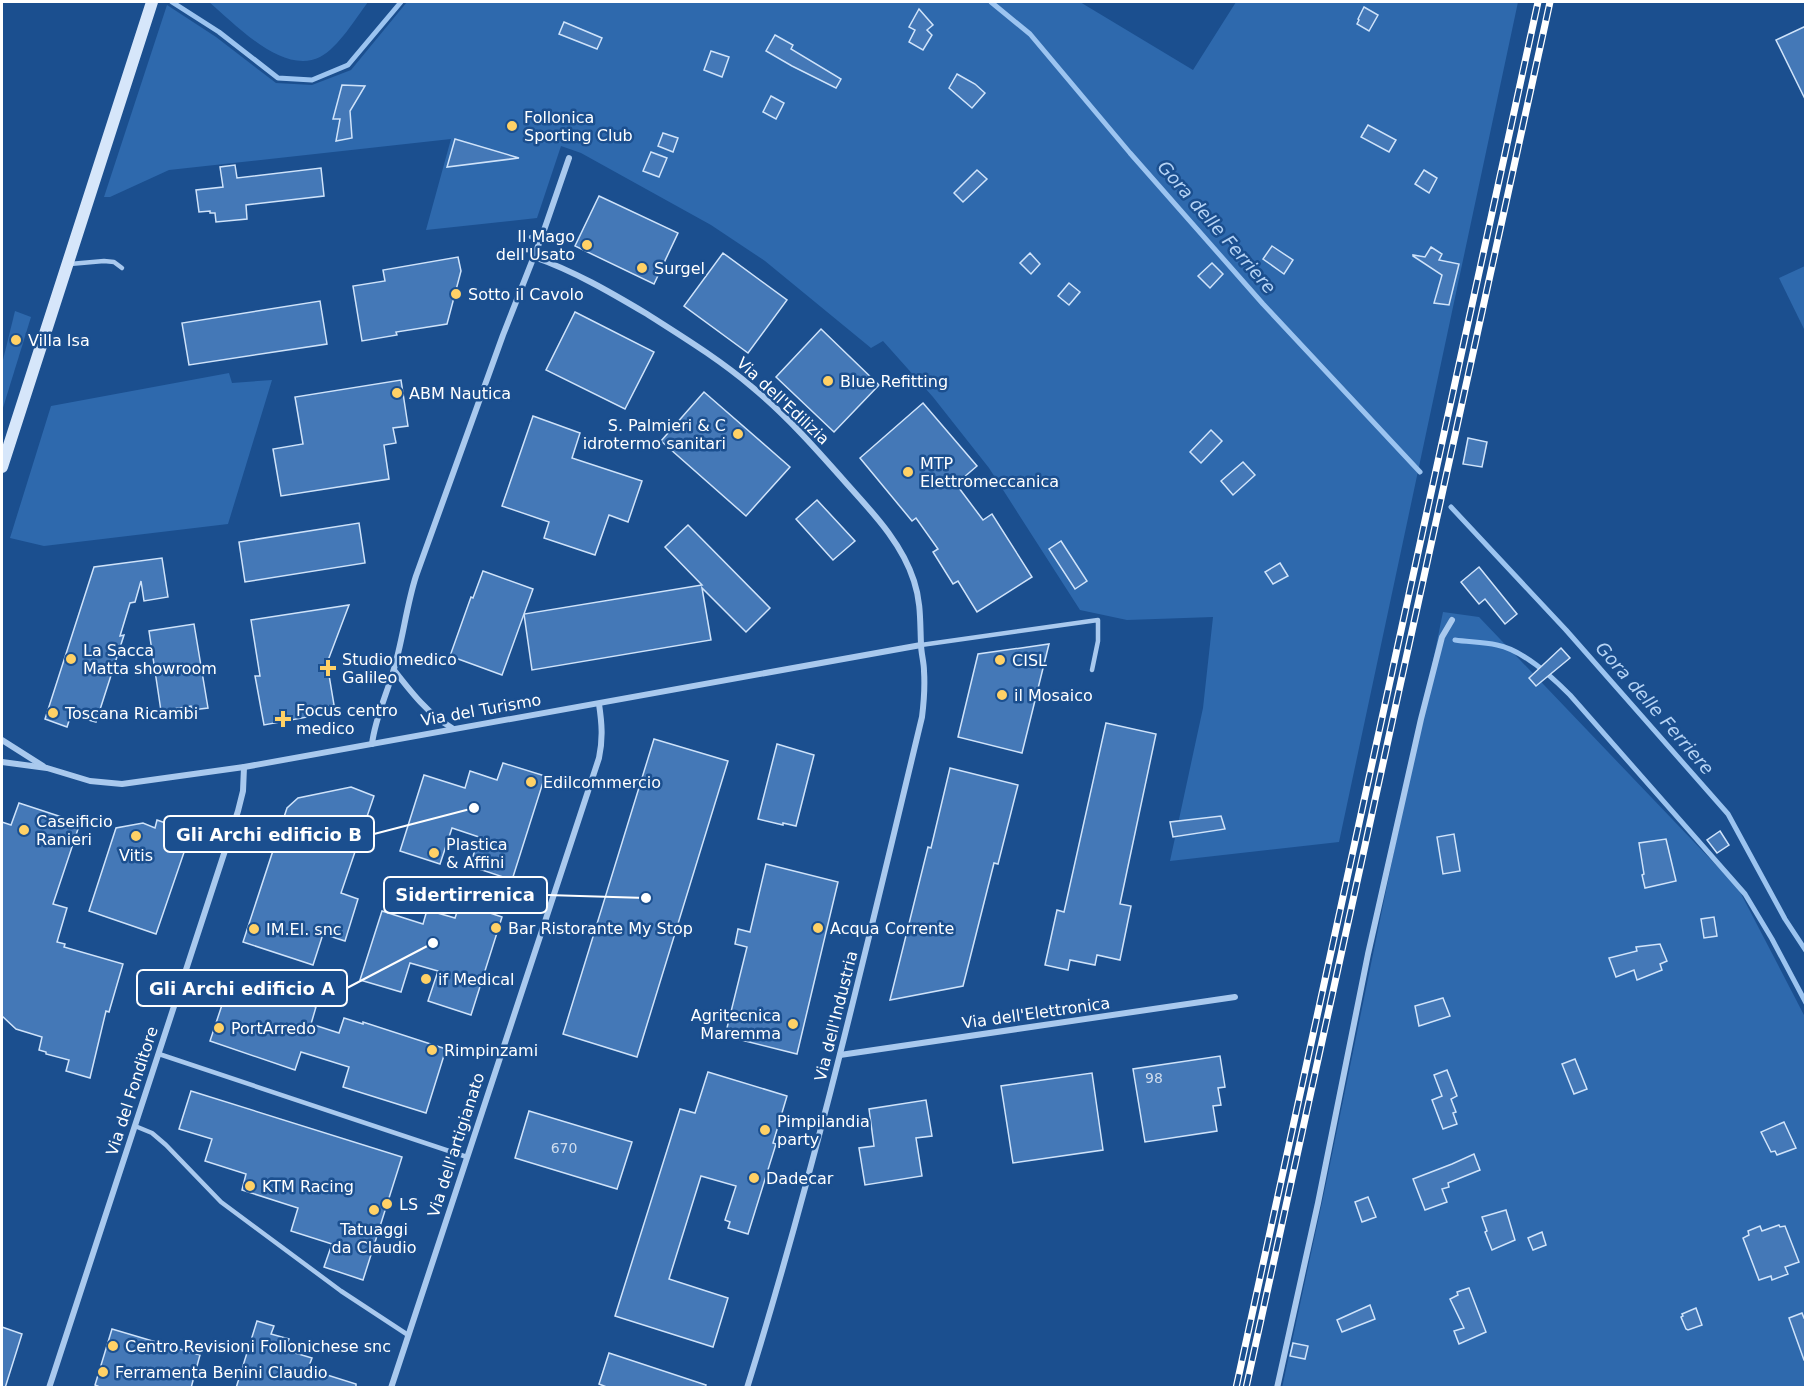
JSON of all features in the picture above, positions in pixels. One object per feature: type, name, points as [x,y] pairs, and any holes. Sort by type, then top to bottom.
[{"type":"main road","points":[[2,467],[152,2]]},
{"type":"street","points":[[372,744],[376,723],[394,670],[408,602],[416,576],[569,158]]},
{"type":"street","name":"Via dell'Edilizia","points":[[534,257],[587,279],[699,346],[754,388],[812,444],[871,510],[897,545],[907,563],[916,590],[921,618],[921,645]]},
{"type":"street","points":[[1277,1388],[1318,1203],[1368,954],[1421,719],[1442,637],[1452,620]]},
{"type":"street","name":"Via del Turismo","points":[[2,762],[46,768],[90,782],[122,784],[244,767],[921,645]]},
{"type":"street","name":"Via dell'Industria","points":[[747,1388],[789,1249],[840,1055],[922,717],[924,671],[921,645]]},
{"type":"street","points":[[394,670],[428,710],[452,729]]},
{"type":"street","name":"Via dell'artigianato","points":[[391,1388],[599,758],[603,740],[603,725],[599,704]]},
{"type":"street","name":"Via del Turismo","points":[[2,740],[46,768]]},
{"type":"street","name":"Via del Fonditore","points":[[49,1388],[238,811],[243,791],[244,767]]},
{"type":"street","name":"Via dell'Elettronica","points":[[840,1055],[1235,997]]},
{"type":"lane","points":[[531,237],[542,236]]},
{"type":"lane","points":[[67,264],[104,261],[114,262],[122,268]]},
{"type":"lane","points":[[921,645],[1098,620],[1098,641],[1092,670]]},
{"type":"lane","points":[[159,1054],[467,1157]]},
{"type":"lane","points":[[135,1126],[152,1133],[166,1144],[230,1209],[341,1292],[408,1335]]},
{"type":"shaded area","points":[[209,2],[368,2],[327,53],[306,61],[291,59],[260,44],[245,34]]},
{"type":"shaded area","points":[[407,2],[1080,2],[1193,70],[1236,2],[1518,2],[1339,842],[1170,861],[1203,708],[1213,617],[1127,620],[1080,610],[989,468],[933,397],[883,341],[871,348],[765,261],[711,225],[581,153],[561,146],[537,218],[426,230],[451,139],[169,170],[110,197],[104,197],[167,5],[216,37],[276,83],[312,85],[351,70]]},
{"type":"shaded area","points":[[1805,266],[1805,331],[1779,278]]},
{"type":"shaded area","name":"Villa Isa","points":[[15,311],[31,317],[2,411],[2,364]]},
{"type":"shaded area","points":[[229,373],[232,383],[272,380],[228,524],[44,546],[10,538],[51,406]]},
{"type":"shaded area","points":[[1443,612],[1479,617],[1738,888],[1805,1017],[1805,1387],[1282,1388]]},
{"type":"building","points":[[1364,7],[1378,15],[1369,31],[1357,24]]},
{"type":"building","points":[[919,9],[933,25],[927,30],[932,35],[923,50],[909,42],[915,30],[909,27]]},
{"type":"building","points":[[564,22],[602,38],[597,49],[559,34]]},
{"type":"building","points":[[1806,26],[1806,101],[1776,40]]},
{"type":"building","points":[[775,35],[793,45],[791,49],[841,79],[836,88],[766,51]]},
{"type":"building","points":[[711,51],[729,57],[722,77],[704,70]]},
{"type":"building","points":[[957,74],[975,84],[985,93],[972,108],[949,88]]},
{"type":"building","points":[[342,85],[365,86],[350,111],[352,138],[336,141],[340,119],[333,119]]},
{"type":"building","points":[[771,96],[784,103],[776,119],[763,112]]},
{"type":"building","points":[[1368,125],[1396,140],[1389,152],[1361,137]]},
{"type":"building","points":[[663,133],[678,138],[673,152],[658,146]]},
{"type":"building","points":[[455,139],[519,158],[447,167]]},
{"type":"building","points":[[651,152],[667,158],[659,177],[643,171]]},
{"type":"building","points":[[235,165],[237,178],[321,168],[324,196],[246,205],[247,219],[216,222],[215,213],[199,212],[196,190],[223,187],[220,167]]},
{"type":"building","points":[[977,170],[987,179],[963,202],[954,193]]},
{"type":"building","points":[[1424,170],[1437,178],[1429,193],[1415,184]]},
{"type":"building","points":[[599,196],[678,233],[654,284],[575,246]]},
{"type":"building","points":[[1272,246],[1293,260],[1284,274],[1263,259]]},
{"type":"building","points":[[1431,247],[1442,254],[1439,260],[1459,264],[1449,305],[1434,303],[1442,275],[1413,256],[1425,257]]},
{"type":"building","points":[[723,253],[787,300],[748,353],[684,306]]},
{"type":"building","points":[[1030,253],[1040,264],[1031,274],[1020,263]]},
{"type":"building","points":[[458,257],[461,271],[447,324],[396,332],[397,335],[362,341],[353,286],[385,281],[383,270]]},
{"type":"building","points":[[1212,263],[1223,274],[1210,288],[1198,276]]},
{"type":"building","points":[[1069,283],[1080,292],[1069,305],[1058,296]]},
{"type":"building","points":[[320,301],[327,344],[189,365],[182,323]]},
{"type":"building","points":[[575,312],[654,352],[625,409],[546,370]]},
{"type":"building","name":"Blue Refitting","points":[[821,329],[879,385],[834,432],[776,377]]},
{"type":"building","points":[[401,380],[408,426],[393,428],[396,443],[384,445],[389,479],[281,496],[273,449],[303,444],[295,397]]},
{"type":"building","points":[[704,392],[790,467],[746,516],[661,441]]},
{"type":"building","points":[[923,403],[977,466],[956,484],[983,520],[992,514],[1032,577],[977,612],[958,581],[953,584],[933,552],[938,549],[916,518],[912,521],[860,458]]},
{"type":"building","points":[[533,416],[580,433],[572,458],[642,481],[628,522],[609,515],[595,555],[544,538],[549,522],[502,506]]},
{"type":"building","points":[[1211,430],[1222,441],[1201,463],[1190,452]]},
{"type":"building","points":[[1468,438],[1487,442],[1482,467],[1463,464]]},
{"type":"building","points":[[1243,462],[1255,475],[1233,495],[1221,481]]},
{"type":"building","points":[[817,500],[855,541],[833,560],[796,519]]},
{"type":"building","points":[[359,523],[365,563],[245,582],[239,542]]},
{"type":"building","points":[[688,525],[770,608],[746,632],[702,588],[711,640],[532,670],[524,614],[702,585],[665,547]]},
{"type":"building","points":[[1061,541],[1087,581],[1075,589],[1049,549]]},
{"type":"building","points":[[162,558],[168,597],[144,601],[141,581],[135,602],[130,603],[120,636],[124,635],[96,722],[71,715],[67,727],[45,719],[94,567]]},
{"type":"building","points":[[1280,563],[1288,576],[1273,584],[1265,572]]},
{"type":"building","points":[[1479,567],[1517,614],[1505,624],[1485,599],[1479,604],[1461,582]]},
{"type":"building","points":[[483,571],[533,589],[502,675],[450,656]]},
{"type":"building","points":[[349,605],[327,663],[334,705],[312,709],[313,716],[264,725],[255,676],[260,676],[251,620]]},
{"type":"building","points":[[194,624],[208,708],[192,710],[191,706],[161,711],[149,631]]},
{"type":"building","name":"il Mosaico","points":[[1049,644],[1022,753],[958,737],[978,654]]},
{"type":"building","points":[[1561,648],[1570,658],[1536,686],[1529,678]]},
{"type":"building","points":[[1106,723],[1156,734],[1120,904],[1131,906],[1120,960],[1097,955],[1095,965],[1070,960],[1068,970],[1045,965],[1057,910],[1064,912]]},
{"type":"building","points":[[654,739],[728,761],[637,1057],[563,1034]]},
{"type":"building","points":[[777,744],[814,755],[796,826],[758,819]]},
{"type":"building","points":[[503,763],[545,776],[512,880],[470,866],[479,837],[452,828],[440,864],[400,851],[424,775],[465,788],[470,771],[497,780]]},
{"type":"building","points":[[950,768],[1018,785],[998,864],[994,863],[963,986],[890,1000],[928,847],[931,848]]},
{"type":"building","points":[[351,787],[374,796],[341,893],[358,899],[345,941],[323,934],[313,965],[243,942],[287,808],[298,798]]},
{"type":"building","points":[[19,803],[80,823],[53,904],[67,908],[57,942],[65,944],[64,947],[123,964],[109,1012],[106,1011],[90,1078],[66,1071],[69,1060],[39,1050],[42,1037],[16,1029],[2,1016],[2,822],[11,825]]},
{"type":"building","points":[[1221,816],[1225,829],[1173,837],[1170,822]]},
{"type":"building","points":[[157,820],[191,832],[156,934],[89,911],[116,828],[143,823],[155,828]]},
{"type":"building","points":[[1720,831],[1729,845],[1717,853],[1707,840]]},
{"type":"building","points":[[1454,834],[1460,871],[1443,874],[1437,837]]},
{"type":"building","points":[[1666,839],[1676,881],[1645,888],[1639,843]]},
{"type":"building","points":[[766,864],[838,882],[797,1054],[725,1036],[747,947],[735,944],[738,929],[750,932]]},
{"type":"building","points":[[460,903],[502,917],[471,1015],[428,1001],[438,971],[410,963],[401,992],[360,980],[382,911],[423,924],[427,910],[455,918]]},
{"type":"building","points":[[1714,917],[1717,936],[1704,938],[1701,919]]},
{"type":"building","points":[[1660,944],[1667,961],[1660,964],[1662,970],[1637,980],[1634,970],[1616,977],[1609,958],[1637,951],[1636,947]]},
{"type":"building","points":[[231,978],[316,1007],[311,1024],[339,1033],[344,1018],[446,1049],[426,1113],[343,1087],[349,1067],[301,1052],[295,1070],[210,1041]]},
{"type":"building","points":[[1443,998],[1450,1016],[1419,1026],[1415,1006]]},
{"type":"building","points":[[1220,1056],[1225,1087],[1218,1088],[1221,1105],[1213,1106],[1217,1131],[1145,1142],[1133,1069]]},
{"type":"building","points":[[1575,1059],[1587,1089],[1574,1094],[1562,1064]]},
{"type":"building","points":[[1447,1070],[1457,1096],[1451,1099],[1456,1112],[1453,1113],[1457,1124],[1443,1129],[1432,1100],[1442,1096],[1434,1075]]},
{"type":"building","points":[[708,1072],[787,1096],[773,1143],[776,1144],[748,1234],[728,1228],[730,1222],[725,1220],[736,1186],[701,1176],[669,1279],[728,1298],[713,1347],[615,1316],[680,1109],[695,1113]]},
{"type":"building","points":[[1092,1073],[1103,1150],[1013,1163],[1001,1086]]},
{"type":"building","points":[[191,1091],[402,1157],[363,1280],[324,1267],[332,1244],[291,1231],[298,1208],[242,1190],[246,1174],[205,1161],[212,1139],[179,1129]]},
{"type":"building","points":[[926,1100],[932,1136],[916,1138],[922,1176],[865,1185],[859,1148],[874,1146],[869,1109]]},
{"type":"building","points":[[529,1111],[632,1142],[617,1189],[515,1158]]},
{"type":"building","points":[[1784,1122],[1796,1148],[1777,1155],[1775,1151],[1771,1152],[1761,1132]]},
{"type":"building","points":[[1474,1154],[1480,1170],[1448,1183],[1449,1187],[1442,1189],[1447,1202],[1425,1210],[1413,1179]]},
{"type":"building","points":[[1368,1197],[1376,1217],[1362,1222],[1355,1202]]},
{"type":"building","points":[[1506,1210],[1515,1240],[1492,1250],[1482,1217]]},
{"type":"building","points":[[1779,1225],[1780,1227],[1785,1226],[1799,1262],[1785,1267],[1788,1274],[1772,1280],[1771,1276],[1759,1280],[1743,1238],[1749,1235],[1748,1231],[1760,1226],[1762,1231]]},
{"type":"building","points":[[1542,1232],[1546,1245],[1533,1250],[1528,1238]]},
{"type":"building","points":[[1469,1288],[1486,1332],[1459,1344],[1454,1331],[1464,1328],[1450,1299],[1458,1295],[1457,1292]]},
{"type":"building","points":[[1370,1305],[1375,1319],[1342,1332],[1337,1320]]},
{"type":"building","points":[[1696,1308],[1702,1325],[1688,1330],[1681,1317],[1682,1314]]},
{"type":"building","points":[[1802,1313],[1804,1318],[1806,1317],[1806,1360],[1804,1360],[1789,1318]]},
{"type":"building","points":[[257,1321],[274,1326],[271,1334],[289,1339],[285,1350],[312,1358],[308,1369],[356,1384],[356,1388],[236,1388]]},
{"type":"building","points":[[2,1327],[22,1334],[5,1388],[2,1388]]},
{"type":"building","points":[[112,1329],[200,1355],[191,1388],[102,1388],[95,1385]]},
{"type":"building","points":[[1293,1343],[1308,1346],[1305,1359],[1290,1356]]},
{"type":"building","points":[[609,1353],[706,1385],[705,1388],[609,1388],[599,1384]]},
{"type":"waterway","name":"Gora delle Ferriere","points":[[172,2],[219,32],[278,78],[312,80],[348,65],[401,2]]},
{"type":"waterway","name":"Gora delle Ferriere","points":[[991,2],[1030,34],[1130,153],[1263,304],[1420,472]]},
{"type":"waterway","name":"Gora delle Ferriere","points":[[1451,507],[1566,630],[1728,814],[1785,919],[1806,951]]},
{"type":"waterway","points":[[1455,640],[1497,645],[1517,652],[1545,672],[1570,695],[1745,894],[1806,1003]]},
{"type":"railway","points":[[1236,1388],[1538,2]]},
{"type":"railway","points":[[1246,1388],[1550,2]]},
{"type":"place","name":"Follonica Sporting Club","points":[[512,126]]},
{"type":"place","name":"Il Mago dell'Usato","points":[[587,245]]},
{"type":"place","name":"Surgel","points":[[642,268]]},
{"type":"place","name":"Sotto il Cavolo","points":[[456,294]]},
{"type":"place","name":"Villa Isa","points":[[16,340]]},
{"type":"place","name":"Blue Refitting","points":[[828,381]]},
{"type":"place","name":"ABM Nautica","points":[[397,393]]},
{"type":"place","name":"S. Palmieri & C idrotermo sanitari","points":[[738,434]]},
{"type":"place","name":"MTP Elettromeccanica","points":[[908,472]]},
{"type":"place","name":"La Sacca Matta showroom","points":[[71,659]]},
{"type":"place","name":"CISL","points":[[1000,660]]},
{"type":"place","name":"Studio medico Galileo","points":[[328,668]]},
{"type":"place","name":"il Mosaico","points":[[1002,695]]},
{"type":"place","name":"Toscana Ricambi","points":[[53,713]]},
{"type":"place","name":"Focus centro medico","points":[[283,719]]},
{"type":"place","name":"Edilcommercio","points":[[531,782]]},
{"type":"place","name":"Gli Archi edificio B","points":[[474,808]]},
{"type":"place","name":"Caseificio Ranieri","points":[[24,830]]},
{"type":"place","name":"Vitis","points":[[136,836]]},
{"type":"place","name":"Plastica & Affini","points":[[434,853]]},
{"type":"place","name":"Sidertirrenica","points":[[646,898]]},
{"type":"place","name":"Bar Ristorante My Stop","points":[[496,928]]},
{"type":"place","name":"Acqua Corrente","points":[[818,928]]},
{"type":"place","name":"IM.El. snc","points":[[254,929]]},
{"type":"place","name":"Gli Archi edificio A","points":[[433,943]]},
{"type":"place","name":"if Medical","points":[[426,979]]},
{"type":"place","name":"Agritecnica Maremma","points":[[793,1024]]},
{"type":"place","name":"PortArredo","points":[[219,1028]]},
{"type":"place","name":"Rimpinzami","points":[[432,1050]]},
{"type":"place","name":"Pimpilandia party","points":[[765,1130]]},
{"type":"place","name":"Dadecar","points":[[754,1178]]},
{"type":"place","name":"KTM Racing","points":[[250,1186]]},
{"type":"place","name":"LS","points":[[387,1204]]},
{"type":"place","name":"Tatuaggi da Claudio","points":[[374,1210]]},
{"type":"place","name":"Centro Revisioni Follonichese snc","points":[[113,1346]]},
{"type":"place","name":"Ferramenta Benini Claudio","points":[[103,1372]]}]
